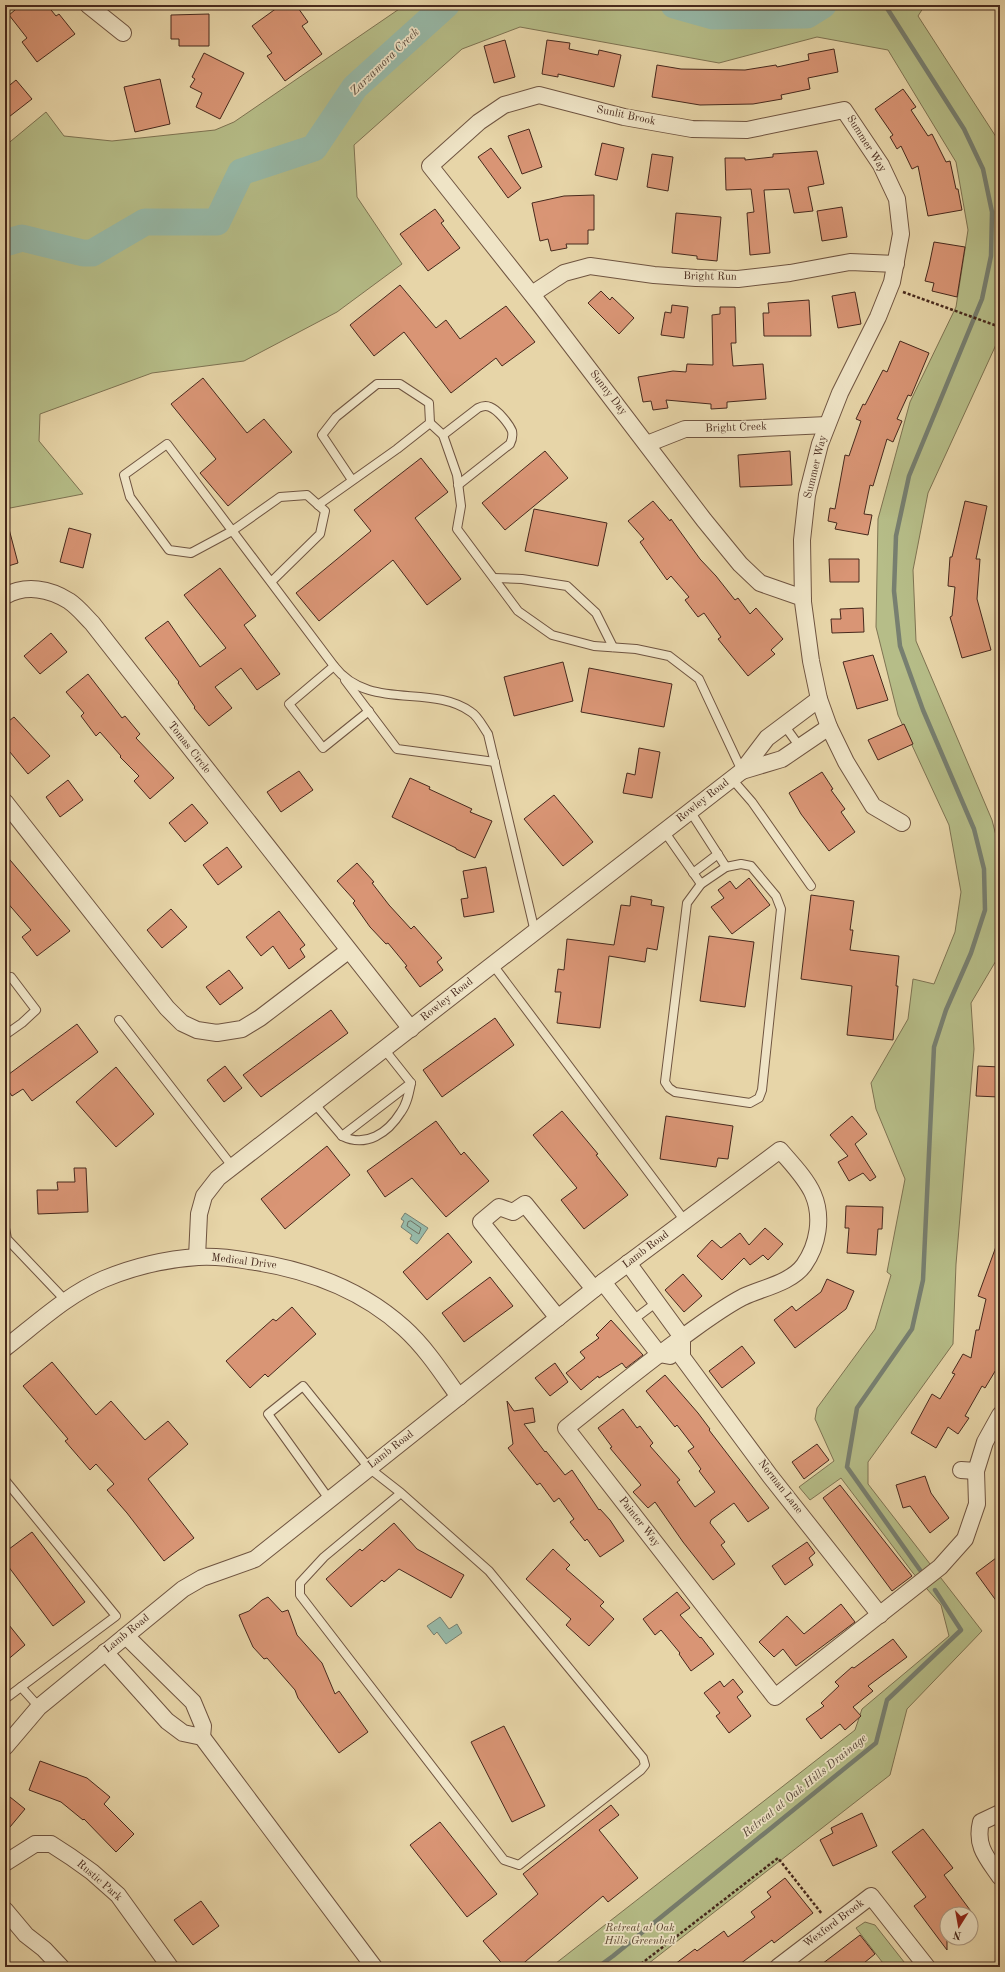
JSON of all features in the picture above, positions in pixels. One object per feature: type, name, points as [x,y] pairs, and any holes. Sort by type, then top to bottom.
[{"type":"street","points":[[88,5],[123,33]]},
{"type":"street","name":"Sunlit Brook","points":[[430,166],[479,122],[504,105],[539,95],[624,117],[692,129],[747,130],[844,110]]},
{"type":"street","name":"Summer Way","points":[[844,110],[882,165],[897,199],[902,234],[890,288],[878,317],[840,393],[820,444],[807,495],[802,540],[803,598],[811,661],[819,699],[829,727],[846,762],[873,806],[902,823]]},
{"type":"street","name":"Sunny Day","points":[[430,166],[532,294],[704,520],[740,564],[760,583],[803,598]]},
{"type":"street","name":"Bright Run","points":[[532,294],[564,273],[590,266],[661,275],[738,278],[790,273],[850,262],[896,264]]},
{"type":"street","name":"Bright Creek","points":[[647,444],[685,429],[743,429],[827,425]]},
{"type":"street","name":"Tomas Circle","points":[[5,596],[30,589],[46,590],[70,602],[92,623],[348,951],[411,1029]]},
{"type":"street","name":"Rowley Road","points":[[197,1257],[199,1214],[204,1196],[218,1178],[737,775],[767,738],[819,699]]},
{"type":"street","name":"Rowley Road","points":[[737,775],[782,759],[829,727]]},
{"type":"street","points":[[5,802],[167,1008],[182,1023],[197,1030],[216,1033],[242,1029],[260,1018],[348,951]]},
{"type":"street","name":"Lamb Road","points":[[5,1747],[39,1707],[183,1589],[202,1578],[255,1559],[598,1285],[780,1150]]},
{"type":"street","name":"Painter Way","points":[[780,1150],[798,1171],[813,1193],[819,1216],[815,1243],[803,1266],[779,1284],[755,1291],[724,1307],[659,1354],[566,1428],[775,1697],[940,1567],[965,1539],[977,1504],[969,1471],[999,1420]]},
{"type":"street","points":[[558,1318],[481,1222],[499,1207],[513,1212],[525,1204],[598,1285],[633,1320],[659,1354],[682,1357],[682,1337],[628,1263]]},
{"type":"street","name":"Medical Drive","points":[[5,1348],[66,1301],[102,1280],[134,1268],[197,1257],[223,1257],[274,1264],[310,1274],[356,1295],[381,1310],[404,1328],[426,1351],[459,1397]]},
{"type":"street","name":"Norman Lane","points":[[682,1357],[770,1476],[880,1615]]},
{"type":"street","points":[[126,1636],[193,1702],[203,1726],[202,1737]]},
{"type":"street","points":[[105,1652],[167,1721],[183,1733],[202,1737],[374,1967]]},
{"type":"street","points":[[1000,1813],[980,1822],[978,1834],[983,1853],[1000,1877]]},
{"type":"street","name":"Rustic Park","points":[[5,1863],[35,1844],[51,1844],[71,1856],[118,1895],[170,1967]]},
{"type":"street","name":"Wexford Brook","points":[[783,1965],[871,1896],[927,1967]]},
{"type":"street","points":[[5,1910],[26,1935],[44,1949],[61,1967]]},
{"type":"lane","points":[[352,480],[322,435],[336,417],[377,384],[400,384],[429,403],[430,423],[443,435],[457,475],[461,506],[458,529],[518,611],[552,635],[594,646],[613,647],[669,656],[699,679],[737,775],[752,802],[811,886]]},
{"type":"lane","points":[[443,435],[478,408],[484,406],[490,406],[496,411],[512,431],[513,438],[510,444],[458,485]]},
{"type":"lane","points":[[318,505],[397,449],[430,423]]},
{"type":"lane","points":[[271,582],[320,534],[325,511],[307,495],[280,497],[232,531],[191,553],[169,550],[130,497],[124,475],[167,444],[232,531],[271,582],[342,677],[397,749],[495,762]]},
{"type":"lane","points":[[494,578],[522,579],[567,586],[596,613],[613,647]]},
{"type":"lane","points":[[334,666],[289,704],[324,748],[369,712]]},
{"type":"lane","points":[[342,677],[364,689],[401,697],[445,700],[472,712],[488,734],[535,932]]},
{"type":"lane","points":[[784,726],[800,747]]},
{"type":"lane","points":[[690,811],[726,867]]},
{"type":"lane","points":[[664,831],[701,884]]},
{"type":"lane","points":[[693,873],[718,854]]},
{"type":"lane","points":[[741,864],[751,866],[776,896],[781,909],[762,1090],[759,1098],[750,1103],[675,1092],[669,1088],[665,1082],[687,903],[701,884],[726,867],[741,864]]},
{"type":"lane","points":[[493,965],[685,1221]]},
{"type":"lane","points":[[5,982],[11,977],[36,1010],[22,1023],[5,1035]]},
{"type":"lane","points":[[119,1020],[232,1166]]},
{"type":"lane","points":[[384,1049],[411,1083]]},
{"type":"lane","points":[[342,1136],[411,1083]]},
{"type":"lane","points":[[314,1103],[342,1136],[352,1141],[366,1141],[376,1137],[389,1127],[401,1112],[408,1097],[411,1083]]},
{"type":"lane","points":[[5,1228],[7,1239],[66,1301]]},
{"type":"lane","points":[[633,1320],[657,1302]]},
{"type":"lane","points":[[329,1499],[268,1414],[303,1386],[369,1468],[401,1493],[489,1571],[643,1758],[645,1765],[641,1770],[519,1865],[504,1860],[300,1595],[300,1583],[324,1557],[401,1493]]},
{"type":"lane","points":[[5,1480],[116,1616],[5,1700]]},
{"type":"lane","points":[[21,1687],[39,1707]]},
{"type":"path","points":[[890,288],[998,327]]},
{"type":"path","points":[[638,1967],[778,1858],[831,1926]]},
{"type":"green space","name":"Retreat at Oak Hills Greenbelt","points":[[405,5],[925,5],[918,16],[1000,143],[1000,336],[928,493],[913,570],[916,641],[992,820],[1000,851],[1000,954],[971,1003],[974,1049],[956,1264],[953,1344],[868,1462],[868,1484],[982,1631],[907,1709],[890,1775],[644,1967],[551,1967],[855,1730],[862,1709],[949,1636],[941,1605],[913,1573],[841,1478],[810,1500],[799,1487],[834,1461],[815,1419],[817,1408],[875,1329],[891,1275],[887,1272],[905,1179],[876,1109],[871,1083],[908,1019],[913,979],[934,984],[955,932],[961,892],[949,825],[898,715],[876,627],[878,519],[910,402],[956,307],[968,230],[956,162],[888,50],[817,37],[719,63],[520,27],[462,49],[354,145],[357,197],[402,264],[337,312],[244,361],[152,373],[40,414],[39,441],[83,494],[5,509],[5,146],[46,112],[64,136],[112,141],[215,130],[234,122]]},
{"type":"green space","points":[[865,1922],[875,1925],[908,1967],[886,1967],[856,1928]]},
{"type":"water","points":[[405,1213],[428,1228],[417,1244],[410,1239],[412,1235],[401,1227],[404,1221],[401,1219]]},
{"type":"water","points":[[440,1617],[449,1629],[457,1624],[462,1633],[446,1644],[437,1632],[434,1635],[427,1626]]},
{"type":"building","points":[[21,5],[47,5],[56,16],[59,14],[75,34],[37,62],[22,42],[27,38],[9,15]]},
{"type":"building","points":[[281,5],[296,5],[308,22],[302,26],[322,54],[285,81],[267,56],[272,53],[252,26]]},
{"type":"building","points":[[209,14],[209,46],[179,46],[179,39],[171,39],[171,15]]},
{"type":"building","points":[[505,40],[515,77],[494,83],[484,46]]},
{"type":"building","points":[[547,40],[570,43],[569,49],[598,55],[599,50],[621,55],[614,87],[558,74],[558,77],[542,74]]},
{"type":"building","points":[[834,49],[838,72],[808,78],[810,89],[781,95],[782,99],[753,104],[700,105],[652,97],[657,65],[681,69],[745,70],[776,65],[777,67],[809,60],[808,54]]},
{"type":"building","points":[[204,53],[244,73],[220,119],[196,107],[202,93],[190,87],[195,79],[192,77]]},
{"type":"building","points":[[160,79],[170,124],[135,132],[124,87]]},
{"type":"building","points":[[16,80],[32,99],[5,120],[5,89]]},
{"type":"building","points":[[903,89],[916,107],[911,110],[928,136],[932,134],[946,162],[950,161],[962,210],[928,216],[918,166],[912,169],[901,146],[897,149],[890,137],[893,135],[875,109]]},
{"type":"building","points":[[529,129],[542,167],[522,174],[508,136]]},
{"type":"building","points":[[602,143],[624,148],[617,180],[595,175]]},
{"type":"building","points":[[491,148],[521,188],[508,198],[478,157]]},
{"type":"building","points":[[817,151],[824,184],[808,187],[813,211],[794,213],[789,189],[764,190],[770,253],[750,255],[747,213],[754,212],[751,189],[726,190],[725,158],[745,158],[745,160],[773,157],[773,154]]},
{"type":"building","points":[[652,154],[673,157],[668,191],[647,187]]},
{"type":"building","points":[[594,195],[594,230],[588,230],[588,244],[566,244],[567,248],[551,251],[548,239],[540,241],[532,203],[564,196]]},
{"type":"building","points":[[842,207],[847,237],[822,241],[817,211]]},
{"type":"building","points":[[435,209],[444,221],[441,223],[460,248],[428,271],[400,234]]},
{"type":"building","points":[[676,213],[721,217],[717,261],[697,259],[697,256],[672,253]]},
{"type":"building","points":[[934,242],[965,247],[957,297],[932,291],[934,283],[925,281]]},
{"type":"building","points":[[400,285],[436,328],[446,320],[460,339],[506,306],[535,342],[502,366],[496,358],[451,393],[404,332],[374,356],[350,325]]},
{"type":"building","points":[[601,291],[610,300],[612,297],[634,318],[619,334],[588,303]]},
{"type":"building","points":[[855,292],[861,324],[838,328],[832,296]]},
{"type":"building","points":[[809,300],[811,336],[764,336],[763,313],[769,313],[768,303]]},
{"type":"building","points":[[672,305],[688,307],[684,338],[661,335],[665,312],[671,313]]},
{"type":"building","points":[[720,307],[735,307],[736,343],[731,343],[733,366],[763,364],[766,399],[727,402],[727,408],[711,409],[711,404],[666,400],[668,408],[653,410],[651,401],[643,402],[638,377],[673,371],[686,372],[687,364],[713,365],[712,315],[720,314]]},
{"type":"building","points":[[900,341],[929,353],[911,396],[908,395],[897,419],[902,421],[893,442],[887,439],[873,486],[870,485],[864,514],[872,515],[868,535],[835,529],[837,523],[828,521],[830,508],[835,509],[845,455],[849,456],[861,421],[856,419],[883,370],[887,372]]},
{"type":"building","points":[[203,378],[247,433],[264,419],[292,452],[228,506],[200,473],[216,459],[171,404]]},
{"type":"building","points":[[545,451],[568,478],[505,530],[482,503]]},
{"type":"building","points":[[790,451],[792,485],[740,487],[738,455]]},
{"type":"building","points":[[421,458],[448,492],[415,518],[461,579],[427,605],[393,560],[319,621],[296,593],[371,531],[354,510]]},
{"type":"building","points":[[653,501],[670,521],[671,519],[700,559],[735,600],[738,598],[750,614],[756,608],[783,639],[771,650],[775,654],[748,676],[718,639],[721,637],[704,613],[698,617],[685,600],[689,597],[671,576],[667,580],[640,542],[644,539],[628,521]]},
{"type":"building","points":[[965,501],[987,506],[976,559],[980,559],[977,599],[991,650],[962,658],[950,617],[952,616],[955,587],[948,586],[950,557],[952,557]]},
{"type":"building","points":[[534,509],[607,523],[598,566],[525,551]]},
{"type":"building","points":[[69,528],[91,534],[83,568],[60,562]]},
{"type":"building","points":[[9,529],[18,563],[5,567],[5,530]]},
{"type":"building","points":[[829,559],[859,559],[859,582],[830,582]]},
{"type":"building","points":[[220,568],[256,616],[244,625],[280,674],[257,690],[241,668],[215,687],[232,708],[209,726],[194,708],[195,707],[178,683],[179,682],[145,638],[168,621],[200,667],[226,648],[184,595]]},
{"type":"building","points":[[863,608],[864,632],[832,633],[831,619],[841,619],[840,609]]},
{"type":"building","points":[[51,633],[67,652],[40,674],[24,656]]},
{"type":"building","points":[[873,655],[888,700],[857,709],[843,662]]},
{"type":"building","points":[[563,662],[573,701],[514,716],[504,677]]},
{"type":"building","points":[[589,668],[672,684],[664,727],[581,712]]},
{"type":"building","points":[[88,674],[122,718],[125,716],[140,734],[136,738],[174,778],[150,799],[134,781],[139,776],[120,757],[121,756],[100,732],[96,736],[81,716],[84,713],[66,692]]},
{"type":"building","points":[[14,717],[50,756],[28,774],[5,746],[5,724]]},
{"type":"building","points":[[904,724],[913,744],[878,760],[868,740]]},
{"type":"building","points":[[639,748],[660,752],[652,798],[623,793],[627,773],[635,775]]},
{"type":"building","points":[[299,771],[313,790],[281,812],[267,792]]},
{"type":"building","points":[[822,772],[833,789],[831,790],[845,809],[841,812],[855,832],[829,851],[801,814],[789,793]]},
{"type":"building","points":[[410,778],[430,787],[429,789],[472,809],[470,812],[492,821],[475,858],[392,817]]},
{"type":"building","points":[[68,780],[83,800],[60,817],[46,797]]},
{"type":"building","points":[[554,795],[593,842],[563,866],[524,819]]},
{"type":"building","points":[[192,804],[208,823],[185,842],[169,823]]},
{"type":"building","points":[[227,847],[242,867],[218,885],[203,865]]},
{"type":"building","points":[[5,854],[70,931],[37,956],[22,937],[31,930],[5,900]]},
{"type":"building","points":[[357,863],[374,882],[372,883],[389,905],[411,929],[414,926],[442,958],[437,962],[443,970],[420,987],[405,967],[407,966],[388,943],[386,944],[370,927],[353,903],[355,901],[337,881]]},
{"type":"building","points":[[486,867],[494,912],[464,917],[461,899],[468,898],[463,871]]},
{"type":"building","points":[[749,878],[770,905],[732,934],[711,907],[724,898],[718,890],[730,881],[736,889]]},
{"type":"building","points":[[811,895],[854,901],[850,930],[853,930],[850,950],[899,956],[893,1040],[847,1035],[852,986],[801,979]]},
{"type":"building","points":[[631,896],[652,900],[651,905],[664,907],[657,950],[647,948],[645,962],[609,956],[600,1028],[557,1023],[561,992],[555,992],[558,969],[564,970],[567,939],[614,945],[621,905],[630,906]]},
{"type":"building","points":[[171,909],[187,927],[162,948],[147,930]]},
{"type":"building","points":[[279,911],[305,945],[300,949],[305,957],[289,969],[273,946],[261,956],[246,937]]},
{"type":"building","points":[[709,936],[754,942],[745,1007],[700,1001]]},
{"type":"building","points":[[229,970],[243,988],[220,1005],[206,987]]},
{"type":"building","points":[[331,1010],[348,1033],[261,1097],[243,1075]]},
{"type":"building","points":[[495,1018],[514,1045],[442,1097],[423,1070]]},
{"type":"building","points":[[77,1024],[98,1052],[32,1101],[23,1089],[12,1096],[5,1086],[5,1077]]},
{"type":"building","points":[[225,1066],[242,1088],[224,1102],[207,1080]]},
{"type":"building","points":[[978,1066],[1000,1067],[999,1097],[976,1096]]},
{"type":"building","points":[[116,1067],[154,1114],[116,1147],[76,1102]]},
{"type":"building","points":[[562,1111],[598,1154],[596,1155],[628,1195],[584,1229],[561,1200],[577,1188],[533,1135]]},
{"type":"building","points":[[666,1116],[733,1126],[728,1159],[718,1158],[716,1167],[660,1159]]},
{"type":"building","points":[[852,1116],[867,1134],[855,1144],[876,1177],[870,1181],[863,1173],[849,1181],[838,1162],[848,1156],[830,1135]]},
{"type":"building","points":[[436,1121],[461,1155],[464,1152],[489,1181],[446,1217],[412,1178],[385,1197],[367,1171]]},
{"type":"building","points":[[327,1146],[350,1175],[285,1229],[261,1199]]},
{"type":"building","points":[[74,1168],[86,1168],[88,1212],[38,1214],[37,1190],[58,1190],[57,1182],[75,1182]]},
{"type":"building","points":[[846,1206],[883,1207],[882,1229],[878,1229],[876,1255],[847,1253],[849,1228],[845,1228]]},
{"type":"building","points":[[765,1228],[783,1244],[768,1260],[763,1255],[750,1265],[744,1258],[722,1280],[697,1256],[712,1240],[721,1248],[740,1233],[749,1245]]},
{"type":"building","points":[[448,1233],[472,1262],[427,1300],[403,1272]]},
{"type":"building","points":[[998,1241],[1000,1241],[1000,1363],[985,1388],[982,1386],[965,1416],[969,1418],[958,1434],[948,1427],[936,1448],[911,1433],[932,1394],[940,1399],[955,1374],[952,1373],[963,1354],[971,1358],[976,1330],[979,1330],[986,1299],[978,1296]]},
{"type":"building","points":[[683,1274],[702,1296],[684,1312],[665,1290]]},
{"type":"building","points":[[490,1277],[513,1306],[464,1342],[442,1313]]},
{"type":"building","points":[[827,1279],[854,1291],[846,1309],[795,1348],[774,1320],[792,1306],[796,1311],[821,1292]]},
{"type":"building","points":[[292,1307],[316,1334],[268,1377],[265,1374],[250,1388],[226,1361],[273,1319],[276,1321]]},
{"type":"building","points":[[611,1320],[643,1355],[626,1368],[622,1363],[599,1378],[598,1376],[581,1390],[566,1373],[585,1358],[580,1352],[599,1338],[596,1335]]},
{"type":"building","points":[[742,1346],[755,1363],[722,1388],[709,1371]]},
{"type":"building","points":[[52,1362],[96,1415],[111,1401],[145,1440],[168,1421],[188,1444],[148,1479],[194,1538],[164,1561],[107,1490],[114,1484],[96,1464],[90,1470],[65,1441],[68,1439],[23,1386]]},
{"type":"building","points":[[555,1363],[568,1382],[550,1396],[535,1378]]},
{"type":"building","points":[[665,1375],[698,1413],[710,1429],[709,1430],[769,1508],[748,1522],[734,1503],[711,1520],[710,1523],[725,1542],[721,1545],[735,1564],[713,1580],[683,1542],[655,1502],[648,1508],[633,1492],[641,1485],[610,1448],[612,1447],[598,1428],[623,1409],[637,1428],[640,1426],[653,1443],[650,1446],[680,1480],[677,1482],[695,1507],[715,1492],[699,1471],[701,1469],[688,1451],[694,1447],[677,1425],[675,1427],[646,1391]]},
{"type":"building","points":[[507,1401],[514,1411],[533,1408],[535,1422],[524,1424],[565,1475],[572,1470],[599,1510],[600,1509],[610,1520],[624,1541],[600,1557],[587,1539],[585,1541],[570,1522],[574,1519],[559,1498],[554,1502],[540,1483],[537,1485],[508,1448],[513,1444]]},
{"type":"building","points":[[817,1444],[829,1460],[804,1479],[792,1462]]},
{"type":"building","points":[[925,1476],[931,1493],[949,1518],[930,1533],[910,1506],[903,1508],[896,1485]]},
{"type":"building","points":[[840,1485],[912,1576],[892,1591],[823,1498]]},
{"type":"building","points":[[394,1523],[417,1549],[464,1575],[451,1598],[399,1569],[384,1582],[382,1580],[351,1607],[326,1579],[360,1549],[362,1551]]},
{"type":"building","points":[[32,1532],[85,1602],[53,1626],[5,1562],[5,1552]]},
{"type":"building","points":[[807,1542],[815,1553],[809,1558],[813,1565],[785,1585],[772,1566]]},
{"type":"building","points":[[553,1549],[570,1565],[566,1569],[604,1602],[600,1606],[614,1619],[589,1646],[566,1625],[571,1619],[526,1579]]},
{"type":"building","points":[[1000,1555],[1000,1606],[976,1573]]},
{"type":"building","points":[[677,1592],[690,1608],[680,1615],[700,1638],[701,1637],[714,1654],[691,1671],[679,1654],[680,1653],[661,1630],[655,1635],[643,1619]]},
{"type":"building","points":[[268,1597],[282,1612],[288,1610],[297,1635],[322,1663],[335,1694],[339,1691],[368,1732],[339,1753],[298,1698],[295,1690],[267,1658],[264,1659],[253,1647],[239,1615],[249,1611]]},
{"type":"building","points":[[841,1604],[855,1622],[796,1666],[783,1649],[774,1657],[759,1642],[787,1616],[804,1634]]},
{"type":"building","points":[[5,1620],[25,1645],[5,1662]]},
{"type":"building","points":[[893,1639],[907,1657],[868,1686],[873,1691],[853,1707],[861,1716],[845,1730],[840,1724],[821,1739],[806,1719],[824,1706],[821,1703],[839,1686],[835,1682],[852,1667],[854,1668]]},
{"type":"building","points":[[733,1679],[743,1692],[737,1697],[751,1716],[729,1733],[716,1716],[720,1713],[704,1693],[720,1681],[724,1687]]},
{"type":"building","points":[[504,1726],[545,1806],[512,1822],[471,1742]]},
{"type":"building","points":[[40,1761],[87,1778],[110,1797],[104,1804],[134,1834],[116,1852],[84,1819],[83,1820],[61,1802],[29,1790]]},
{"type":"building","points":[[5,1793],[25,1809],[5,1833]]},
{"type":"building","points":[[611,1805],[619,1815],[599,1830],[638,1878],[608,1902],[603,1896],[519,1967],[505,1967],[483,1941],[538,1894],[523,1874]]},
{"type":"building","points":[[862,1813],[877,1846],[833,1866],[820,1840],[833,1833],[831,1828]]},
{"type":"building","points":[[440,1822],[497,1894],[467,1917],[410,1845]]},
{"type":"building","points":[[923,1829],[953,1868],[944,1875],[967,1906],[939,1906],[939,1939],[914,1906],[926,1897],[892,1852]]},
{"type":"building","points":[[785,1878],[813,1913],[774,1943],[772,1940],[736,1967],[671,1967],[695,1949],[697,1951],[724,1931],[728,1937],[755,1917],[751,1912],[771,1897],[767,1892]]},
{"type":"building","points":[[201,1901],[219,1926],[193,1945],[174,1920]]},
{"type":"building","points":[[860,1935],[875,1954],[859,1967],[818,1967]]},
{"type":"waterway","name":"Zarzamora Creek","points":[[5,243],[22,238],[83,253],[92,253],[145,222],[217,222],[241,172],[314,148],[355,87],[446,5]]},
{"type":"waterway","name":"Zarzamora Creek","points":[[674,5],[713,16],[807,15],[823,5]]},
{"type":"waterway","points":[[885,5],[964,129],[983,169],[992,212],[991,256],[982,299],[909,476],[896,536],[894,591],[900,646],[923,710],[974,829],[984,869],[985,910],[971,953],[946,1010],[934,1047],[923,1280],[912,1329],[857,1408],[847,1467],[920,1570]]},
{"type":"waterway","name":"Retreat at Oak Hills Drainage","points":[[598,1967],[876,1743],[887,1700],[961,1630],[935,1590]]}]
